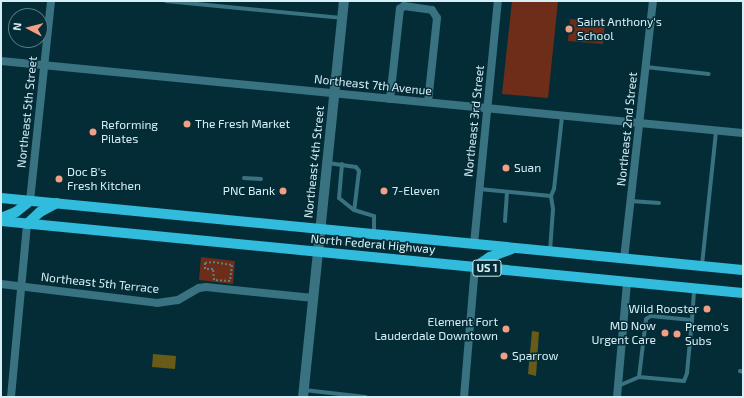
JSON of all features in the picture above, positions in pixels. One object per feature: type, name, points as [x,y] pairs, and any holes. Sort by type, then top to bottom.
[{"type":"main road","name":"North Federal Highway","points":[[1,198],[743,270]]},
{"type":"main road","points":[[1,219],[16,212],[30,201]]},
{"type":"main road","points":[[27,224],[40,212],[57,204]]},
{"type":"main road","name":"North Federal Highway","points":[[1,219],[27,224],[743,293]]},
{"type":"main road","points":[[476,267],[486,259],[514,248]]},
{"type":"street","name":"Northeast 5th Street","points":[[30,201],[51,1]]},
{"type":"street","name":"Northeast 4th Street","points":[[304,394],[344,1]]},
{"type":"street","name":"Northeast 3rd Street","points":[[474,244],[498,1]]},
{"type":"street","name":"Northeast 2nd Street","points":[[624,259],[653,1]]},
{"type":"street","points":[[390,99],[400,9],[404,6],[432,10],[437,18],[428,102]]},
{"type":"street","name":"Northeast 7th Avenue","points":[[1,61],[743,133]]},
{"type":"street","points":[[11,397],[27,224]]},
{"type":"street","points":[[464,397],[476,267]]},
{"type":"street","points":[[617,397],[627,282]]},
{"type":"street","name":"Northeast 5th Terrace","points":[[1,284],[157,303],[178,300],[199,288],[206,287],[313,298]]},
{"type":"lane","points":[[166,1],[342,19]]},
{"type":"lane","points":[[646,67],[708,74]]},
{"type":"lane","points":[[550,251],[553,209],[551,196],[554,189],[562,116]]},
{"type":"lane","points":[[702,266],[716,131]]},
{"type":"lane","points":[[328,163],[356,167],[359,171],[354,210]]},
{"type":"lane","points":[[342,164],[342,183],[339,198],[354,210],[374,216],[374,234]]},
{"type":"lane","points":[[244,178],[261,180]]},
{"type":"lane","points":[[479,188],[551,196]]},
{"type":"lane","points":[[505,221],[507,192]]},
{"type":"lane","points":[[352,193],[356,197]]},
{"type":"lane","points":[[631,201],[659,203]]},
{"type":"lane","points":[[618,386],[639,377],[684,382],[687,373],[694,289]]},
{"type":"lane","points":[[639,377],[644,323],[650,316],[692,320]]},
{"type":"lane","points":[[304,394],[366,397]]},
{"type":"path","points":[[213,262],[230,264],[233,267],[232,279],[228,281],[214,280],[213,269],[205,270],[205,263],[213,262]]},
{"type":"shaded area","points":[[512,1],[558,1],[548,98],[502,94]]},
{"type":"shaded area","points":[[570,19],[605,22],[603,44],[568,41]]},
{"type":"shaded area","points":[[201,257],[235,261],[233,284],[199,280]]},
{"type":"shaded area","points":[[532,331],[539,332],[536,376],[528,374]]},
{"type":"shaded area","points":[[153,354],[176,356],[175,369],[152,367]]},
{"type":"place","name":"Saint Anthony's School","points":[[569,29]]},
{"type":"place","name":"The Fresh Market","points":[[187,124]]},
{"type":"place","name":"Reforming Pilates","points":[[93,132]]},
{"type":"place","name":"Suan","points":[[506,168]]},
{"type":"place","name":"Doc B's Fresh Kitchen","points":[[59,179]]},
{"type":"place","name":"PNC Bank","points":[[283,191]]},
{"type":"place","name":"7-Eleven","points":[[384,191]]},
{"type":"place","name":"Wild Rooster","points":[[707,309]]},
{"type":"place","name":"Element Fort Lauderdale Downtown","points":[[506,329]]},
{"type":"place","name":"MD Now Urgent Care","points":[[665,333]]},
{"type":"place","name":"Premo's Subs","points":[[677,334]]},
{"type":"place","name":"Sparrow","points":[[504,356]]}]
